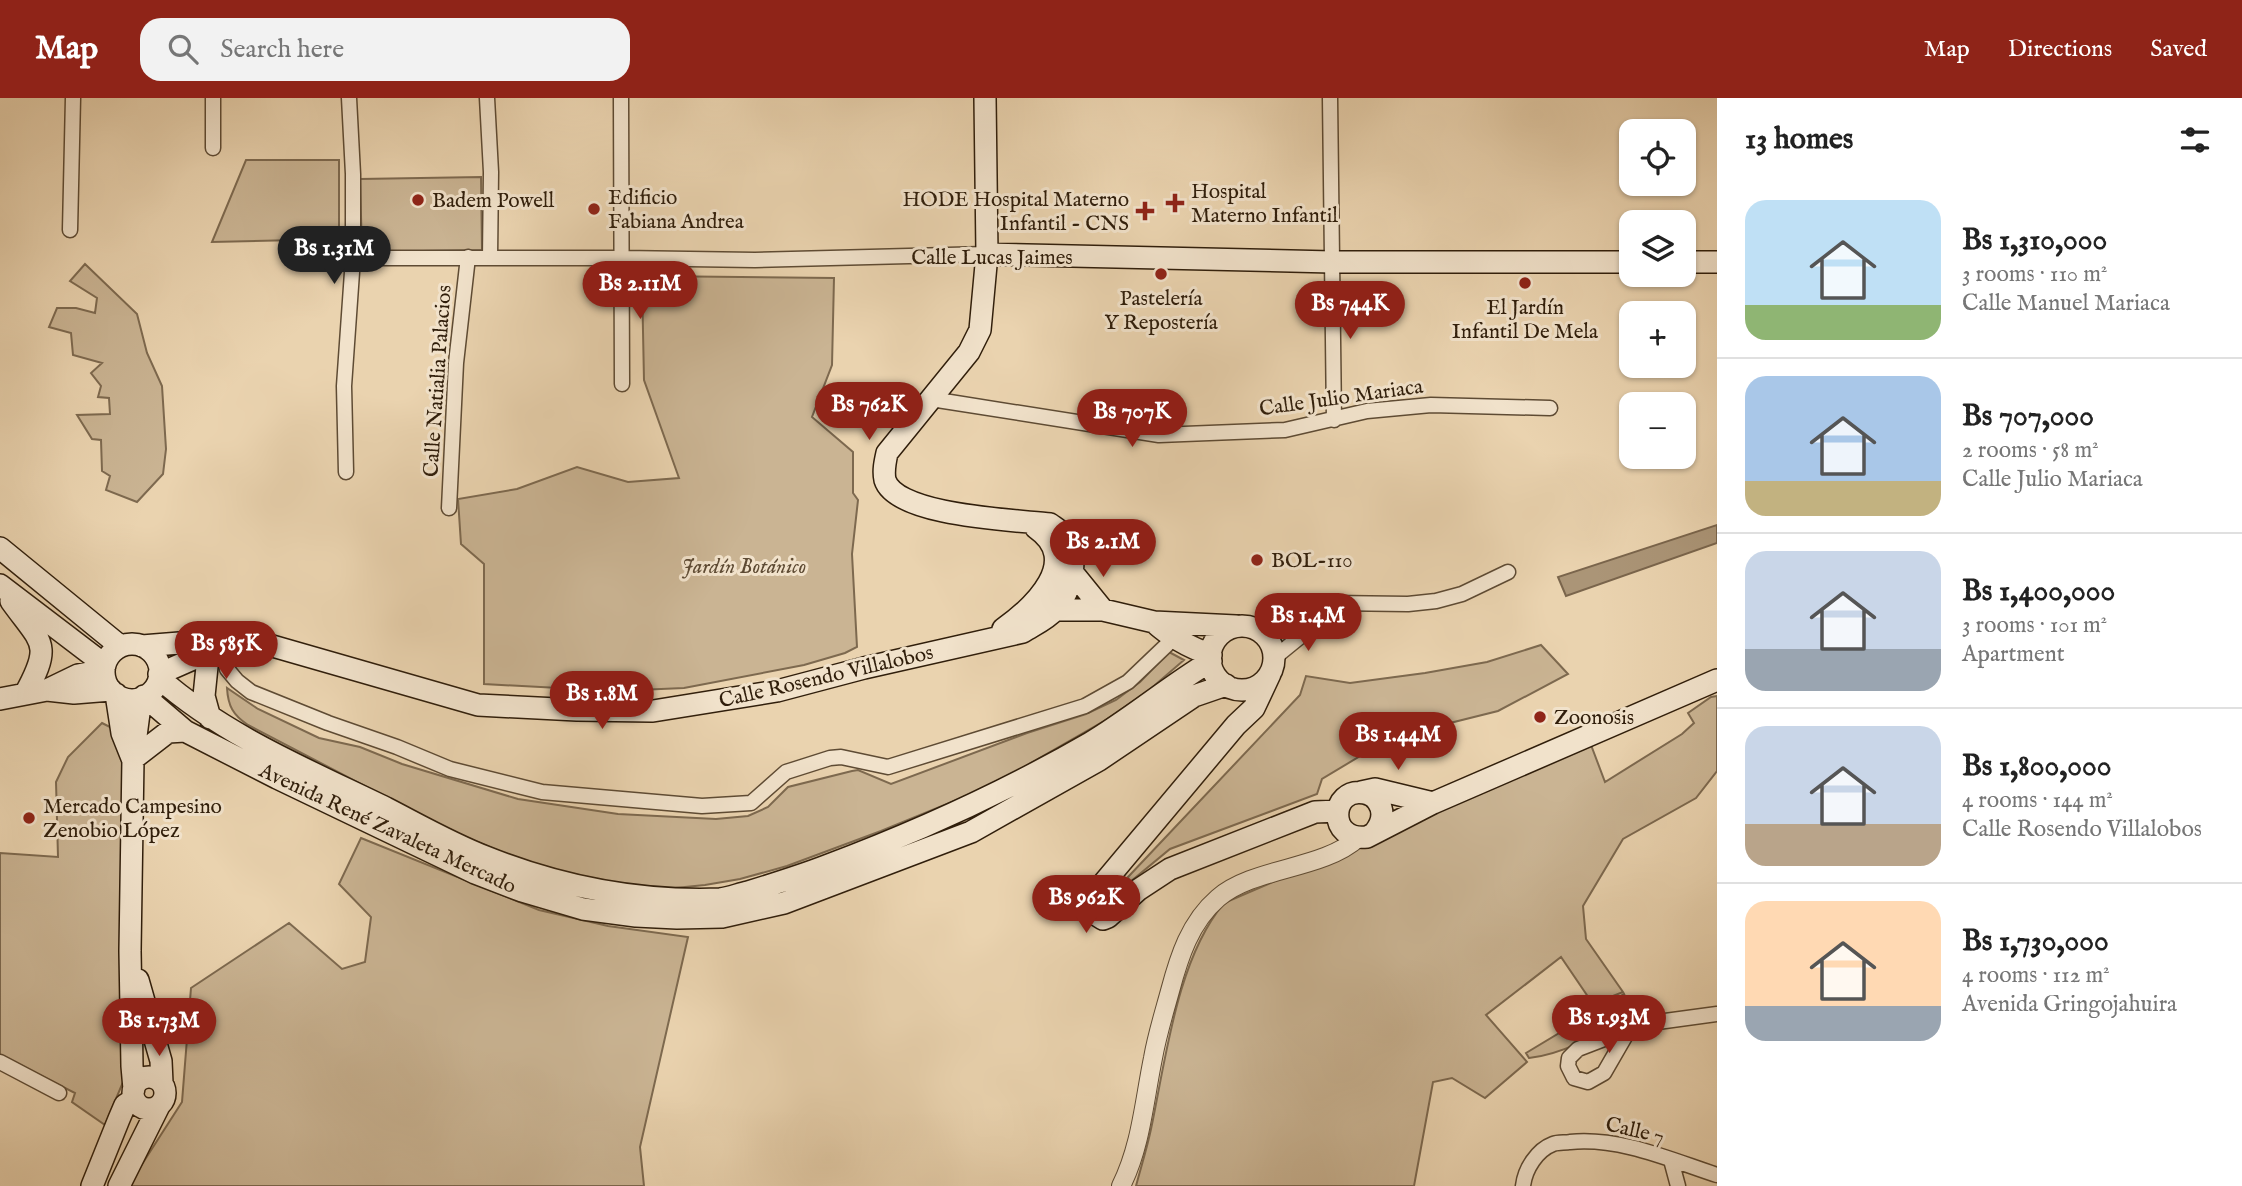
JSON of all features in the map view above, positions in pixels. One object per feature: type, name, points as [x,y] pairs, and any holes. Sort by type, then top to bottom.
[{"type":"main road","points":[[985,98],[987,254],[980,330],[969,352],[887,453],[884,467],[886,482],[899,498],[916,506],[1050,524],[1063,534],[1071,550],[1073,573],[1103,610]]},
{"type":"main road","name":"Calle Lucas Jaimes","points":[[987,254],[1332,262],[1619,262]]},
{"type":"main road","points":[[1696,262],[1717,262]]},
{"type":"main road","name":"Calle Rosendo Villalobos","points":[[990,638],[1024,615],[1037,602],[1048,585],[1056,564],[1054,547],[1046,536],[1026,521]]},
{"type":"main road","points":[[0,548],[120,646]]},
{"type":"main road","name":"Calle Rosendo Villalobos","points":[[142,646],[192,642],[216,646],[262,643],[478,705],[653,711],[778,691],[1023,632],[1055,610],[1073,573]]},
{"type":"main road","points":[[0,585],[109,680],[126,699],[143,697],[154,688],[159,676],[155,656],[142,646],[131,644],[120,646],[108,656],[109,680],[122,733],[133,760]]},
{"type":"main road","points":[[0,585],[41,645],[43,655],[25,694]]},
{"type":"main road","points":[[1055,610],[1103,610],[1154,622],[1248,628],[1271,645],[1272,666],[1254,708],[1236,725],[1101,885],[1093,908],[1098,917],[1108,917],[1138,890],[1170,869],[1315,812],[1338,810]]},
{"type":"main road","points":[[1154,622],[1173,639],[1211,658]]},
{"type":"main road","points":[[1236,725],[1238,708],[1230,687],[1214,673],[1211,658],[1218,638],[1231,628],[1248,628]]},
{"type":"main road","points":[[210,718],[204,696],[216,646]]},
{"type":"main road","name":"Calle Rosendo Villalobos","points":[[159,676],[216,646]]},
{"type":"main road","name":"Avenida René Zavaleta Mercado","points":[[159,676],[181,698],[210,718],[482,856],[527,872],[618,894],[673,899],[724,899],[783,882],[886,844],[965,809],[1092,742],[1211,658]]},
{"type":"main road","points":[[1230,687],[1254,688],[1272,666]]},
{"type":"main road","points":[[0,699],[47,690],[78,675],[109,680]]},
{"type":"main road","points":[[1433,803],[1375,789],[1345,798],[1338,810],[1339,822],[1343,830],[1350,835],[1367,835],[1433,803],[1717,681]]},
{"type":"main road","name":"Avenida René Zavaleta Mercado","points":[[143,697],[185,731],[399,838],[522,891],[583,909],[636,916],[722,917],[784,903],[971,832],[1099,760],[1195,696],[1230,687]]},
{"type":"main road","points":[[143,697],[133,760],[130,951],[134,1094],[140,1107],[159,1106]]},
{"type":"main road","points":[[133,760],[168,732],[185,731]]},
{"type":"main road","points":[[1361,792],[1370,794],[1381,807],[1380,825],[1367,835]]},
{"type":"main road","points":[[119,1186],[164,1098],[161,1061],[130,951]]},
{"type":"main road","points":[[92,1186],[125,1105],[134,1094],[139,1080],[154,1078],[162,1083]]},
{"type":"street","points":[[70,230],[73,98]]},
{"type":"street","points":[[213,98],[213,149]]},
{"type":"street","points":[[346,472],[344,386],[353,258],[349,98]]},
{"type":"street","points":[[487,98],[491,172],[490,258]]},
{"type":"street","points":[[621,98],[622,384]]},
{"type":"street","points":[[1330,98],[1334,420]]},
{"type":"street","name":"Calle Lucas Jaimes","points":[[353,258],[623,257],[755,260],[987,254]]},
{"type":"street","name":"Calle Natialia Palacios","points":[[449,508],[456,363],[468,257]]},
{"type":"street","name":"Calle Julio Mariaca","points":[[932,399],[1159,435],[1285,430],[1367,411],[1431,405],[1550,408]]},
{"type":"street","points":[[1272,666],[1301,636],[1311,619],[1332,603],[1408,604],[1436,601],[1462,594],[1508,572]]},
{"type":"street","points":[[1248,628],[1278,621],[1311,619]]},
{"type":"street","points":[[216,646],[236,681],[251,692],[450,769],[542,792],[702,806],[751,803],[786,772],[830,758],[841,757],[888,767],[1085,706],[1128,682],[1173,639]]},
{"type":"street","points":[[1121,1186],[1136,1150],[1153,1055],[1179,960],[1204,909],[1244,883],[1332,853],[1367,835]]},
{"type":"street","points":[[1630,1028],[1717,1014]]},
{"type":"street","points":[[0,1062],[59,1094]]},
{"type":"street","name":"Calle 7","points":[[1523,1186],[1524,1177],[1534,1158],[1553,1144],[1584,1141],[1612,1143],[1717,1175]]},
{"type":"street","points":[[1671,1160],[1678,1186]]},
{"type":"green space","points":[[246,160],[339,160],[339,239],[212,242]]},
{"type":"green space","points":[[481,177],[482,250],[362,252],[360,179]]},
{"type":"green space","points":[[85,264],[137,314],[147,353],[162,386],[166,449],[163,474],[137,502],[106,490],[110,476],[102,471],[101,440],[92,439],[77,415],[110,414],[109,398],[98,397],[101,386],[91,373],[102,363],[73,355],[71,333],[49,327],[57,308],[76,308],[95,313],[97,298],[70,281]]},
{"type":"green space","name":"Jardín Botánico","points":[[647,276],[834,278],[832,365],[812,417],[853,452],[853,493],[858,500],[852,554],[857,647],[804,665],[684,688],[615,691],[484,684],[484,564],[461,544],[458,499],[517,489],[577,467],[628,482],[679,478],[644,380],[642,282]]},
{"type":"green space","points":[[1541,645],[1568,674],[1498,711],[1390,738],[1322,779],[1317,794],[1170,849],[1130,882],[1128,877],[1300,695],[1306,676],[1350,683],[1487,662]]},
{"type":"green space","points":[[1169,652],[1184,660],[1148,691],[1104,721],[991,786],[787,866],[740,879],[665,889],[606,883],[523,861],[449,830],[248,725],[232,710],[227,688],[258,709],[319,738],[360,747],[402,764],[518,799],[618,814],[716,819],[748,816],[768,807],[788,787],[852,771],[858,770],[891,784],[1086,714],[1116,700],[1140,682]]},
{"type":"green space","points":[[1717,696],[1717,771],[1696,798],[1623,839],[1583,906],[1586,939],[1623,992],[1593,1004],[1561,957],[1486,1015],[1527,1062],[1485,1098],[1452,1078],[1433,1082],[1414,1186],[1136,1186],[1184,980],[1208,926],[1224,903],[1387,833],[1588,737],[1605,782],[1682,734],[1694,723],[1688,713],[1711,697]]},
{"type":"green space","points":[[102,723],[114,729],[122,747],[126,1075],[105,1125],[72,1102],[75,1093],[0,1055],[0,853],[58,857],[56,782],[68,757]]},
{"type":"green space","points":[[361,838],[539,910],[608,926],[688,937],[640,1147],[644,1186],[128,1186],[182,1102],[191,988],[289,923],[342,969],[365,962],[371,917],[339,884]]},
{"type":"green space","points":[[1624,994],[1633,1014],[1570,1047],[1529,1058],[1526,1053]]},
{"type":"shaded area","points":[[1717,525],[1717,543],[1566,596],[1558,577]]},
{"type":"place","name":"Badem Powell","points":[[418,200]]},
{"type":"place","name":"Hospital Materno Infantil","points":[[1175,203]]},
{"type":"place","name":"Edificio Fabiana Andrea","points":[[594,209]]},
{"type":"place","name":"HODE Hospital Materno Infantil - CNS","points":[[1145,211]]},
{"type":"place","name":"Pastelería Y Repostería","points":[[1161,274]]},
{"type":"place","name":"El Jardín Infantil De Mela","points":[[1525,283]]},
{"type":"place","name":"BOL-110","points":[[1257,560]]},
{"type":"place","name":"Zoonosis","points":[[1540,717]]},
{"type":"place","name":"Mercado Campesino Zenobio López","points":[[29,818]]}]
